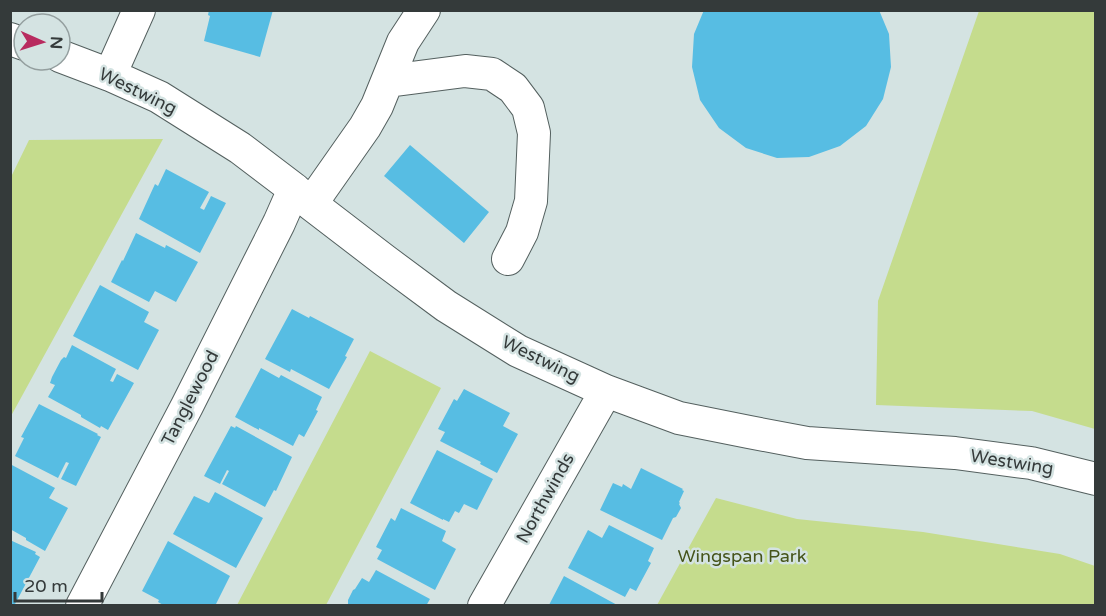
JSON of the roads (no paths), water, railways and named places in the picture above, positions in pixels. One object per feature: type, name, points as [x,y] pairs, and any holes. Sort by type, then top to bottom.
[{"type":"street","points":[[110,75],[139,10]]},
{"type":"street","name":"Tanglewood","points":[[82,606],[187,406],[279,223],[365,127],[377,106],[403,42],[424,10]]},
{"type":"street","name":"Westwing","points":[[72,61],[159,97],[240,148],[455,312],[518,351],[606,391],[679,418],[784,439],[807,443],[955,453],[1031,463],[1095,479]]},
{"type":"street","points":[[388,81],[465,71],[492,74],[513,88],[528,108],[534,133],[531,201],[522,232],[508,259]]},
{"type":"street","name":"Northwinds","points":[[484,606],[606,391]]},
{"type":"park label","name":"Wingspan Park","points":[[742,556]]}]
